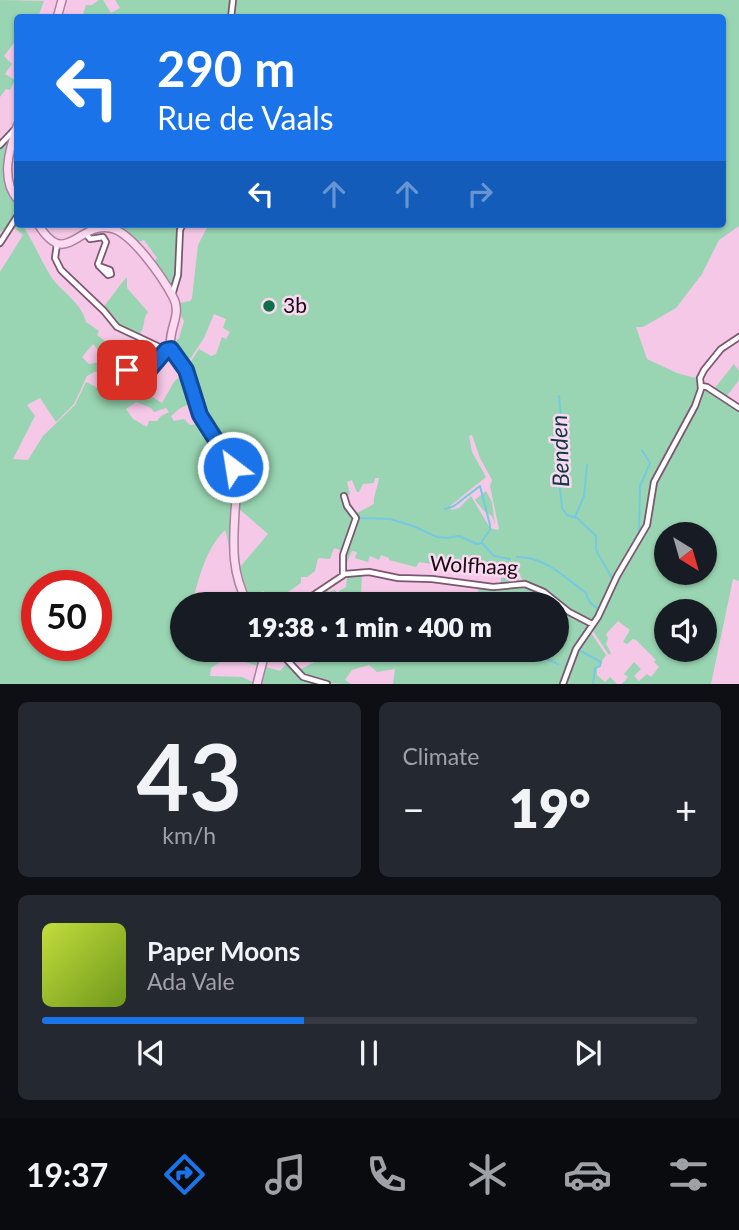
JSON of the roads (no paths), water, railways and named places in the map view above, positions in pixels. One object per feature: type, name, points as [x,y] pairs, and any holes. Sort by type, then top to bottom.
[{"type":"main road","points":[[14,134],[2,174],[6,189],[14,196]]},
{"type":"main road","points":[[40,228],[47,239],[57,244],[69,243],[105,228],[122,233],[141,252],[172,295],[177,311],[168,349],[186,369],[200,415],[224,450],[235,473],[237,495],[233,553],[242,592]]},
{"type":"main road","points":[[257,684],[263,662]]},
{"type":"street","points":[[0,145],[14,129]]},
{"type":"street","points":[[0,243],[14,221]]},
{"type":"street","points":[[172,295],[178,275],[181,228]]},
{"type":"street","points":[[86,234],[90,239],[103,237],[106,242],[99,266]]},
{"type":"street","points":[[57,244],[55,258],[61,270],[117,327],[168,349],[150,369],[113,371]]},
{"type":"street","points":[[563,684],[574,654],[598,617],[617,576],[647,525],[653,482],[695,406],[701,387],[700,378],[721,349],[739,337]]},
{"type":"street","points":[[701,387],[708,387],[739,408]]},
{"type":"street","points":[[318,592],[343,575],[343,555],[356,518],[344,496]]},
{"type":"street","name":"Wolfhaag","points":[[343,575],[369,572],[398,578],[432,579],[493,587],[521,583],[544,592],[569,612],[592,624]]},
{"type":"street","points":[[290,662],[303,677],[327,684]]},
{"type":"waterway","name":"Benden","points":[[559,396],[561,417],[556,440],[563,462],[559,480],[562,508],[567,515],[577,518],[596,536],[596,550],[613,580]]},
{"type":"waterway","points":[[639,534],[640,486],[650,463],[642,450]]},
{"type":"waterway","points":[[575,517],[584,496],[587,465]]},
{"type":"waterway","points":[[445,509],[454,506],[480,486],[490,525],[490,530],[482,541]]},
{"type":"waterway","points":[[358,518],[390,519],[437,537],[459,536],[477,544],[482,543],[494,556],[510,559]]},
{"type":"waterway","points":[[517,557],[537,560],[554,569],[586,593],[590,602],[599,609]]},
{"type":"waterway","points":[[577,643],[588,626]]},
{"type":"waterway","points":[[579,650],[601,662],[600,666],[595,668],[593,684]]},
{"type":"waterway","points":[[565,667],[573,651]]},
{"type":"waterway","points":[[554,662],[558,664]]},
{"type":"place","name":"3b","points":[[269,306]]}]
